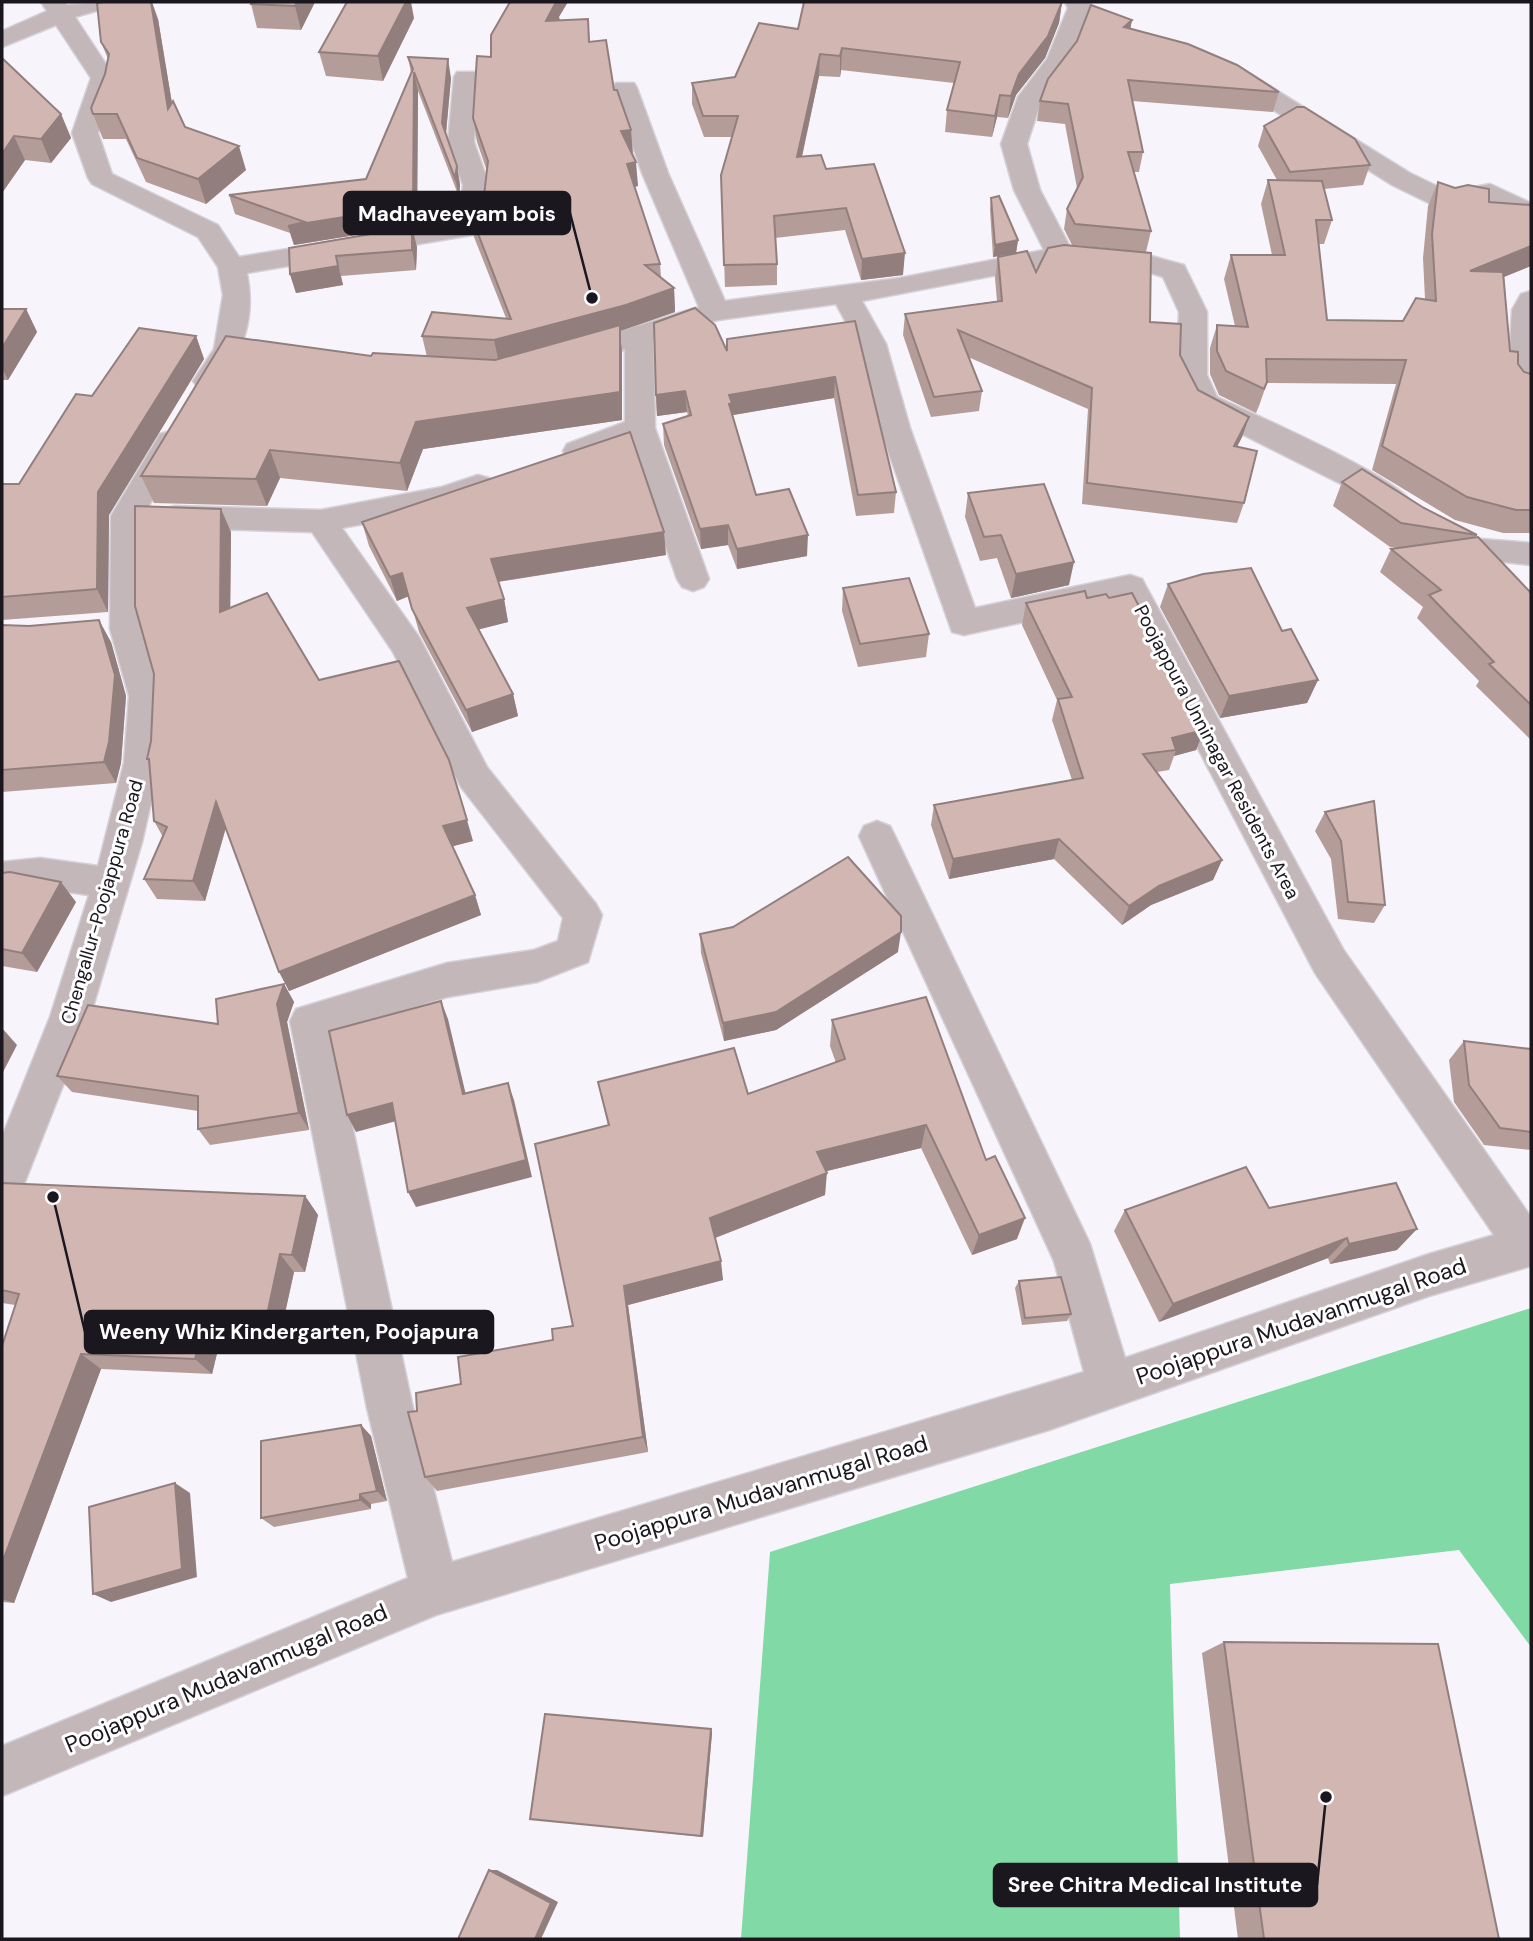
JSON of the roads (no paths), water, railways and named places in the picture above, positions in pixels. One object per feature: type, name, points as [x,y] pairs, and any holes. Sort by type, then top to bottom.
[{"type":"street","points":[[2,40],[57,8],[102,2]]},
{"type":"street","points":[[57,8],[103,78],[85,133],[102,178],[208,231],[232,267],[237,295],[241,351],[192,407],[127,516],[321,522],[446,497],[508,476]]},
{"type":"street","points":[[1060,255],[1027,190],[1014,144],[1030,97],[1059,60],[1087,9]]},
{"type":"street","points":[[1205,62],[1242,78],[1401,179],[1446,201],[1490,192],[1531,214]]},
{"type":"street","points":[[232,267],[471,227],[476,184],[461,142],[466,77]]},
{"type":"street","points":[[625,88],[655,173],[715,311]]},
{"type":"street","points":[[550,362],[639,337],[715,311],[843,292],[900,287],[1060,255],[1143,262],[1174,271],[1193,312],[1192,375],[1205,403],[1345,472],[1414,514]]},
{"type":"street","name":"Poojappura Unninagar Residents Area","points":[[843,292],[872,344],[895,429],[964,623],[1130,587],[1329,961],[1529,1246]]},
{"type":"street","points":[[1523,386],[1526,310],[1531,300]]},
{"type":"street","points":[[639,337],[640,428],[693,579]]},
{"type":"street","points":[[545,463],[640,428]]},
{"type":"street","name":"Chengallur-Poojappura Road","points":[[2,1188],[70,1017],[111,883],[142,763],[146,696],[127,625],[127,516]]},
{"type":"street","points":[[321,522],[407,646],[474,777],[583,915],[574,951],[537,967],[446,981],[310,1021],[390,1408],[435,1591]]},
{"type":"street","points":[[1521,584],[1470,544],[1531,554]]},
{"type":"street","points":[[90,628],[127,625]]},
{"type":"street","points":[[877,836],[1075,1259],[1110,1386]]},
{"type":"street","points":[[2,877],[40,873],[111,883]]},
{"type":"street","name":"Poojappura Mudavanmugal Road","points":[[2,1771],[435,1591],[1110,1386],[1429,1275],[1529,1246]]},
{"type":"place","name":"Madhaveeyam bois","points":[[592,298]]},
{"type":"place","name":"Weeny Whiz Kindergarten, Poojapura","points":[[53,1197]]},
{"type":"place","name":"Sree Chitra Medical Institute","points":[[1326,1797]]}]
